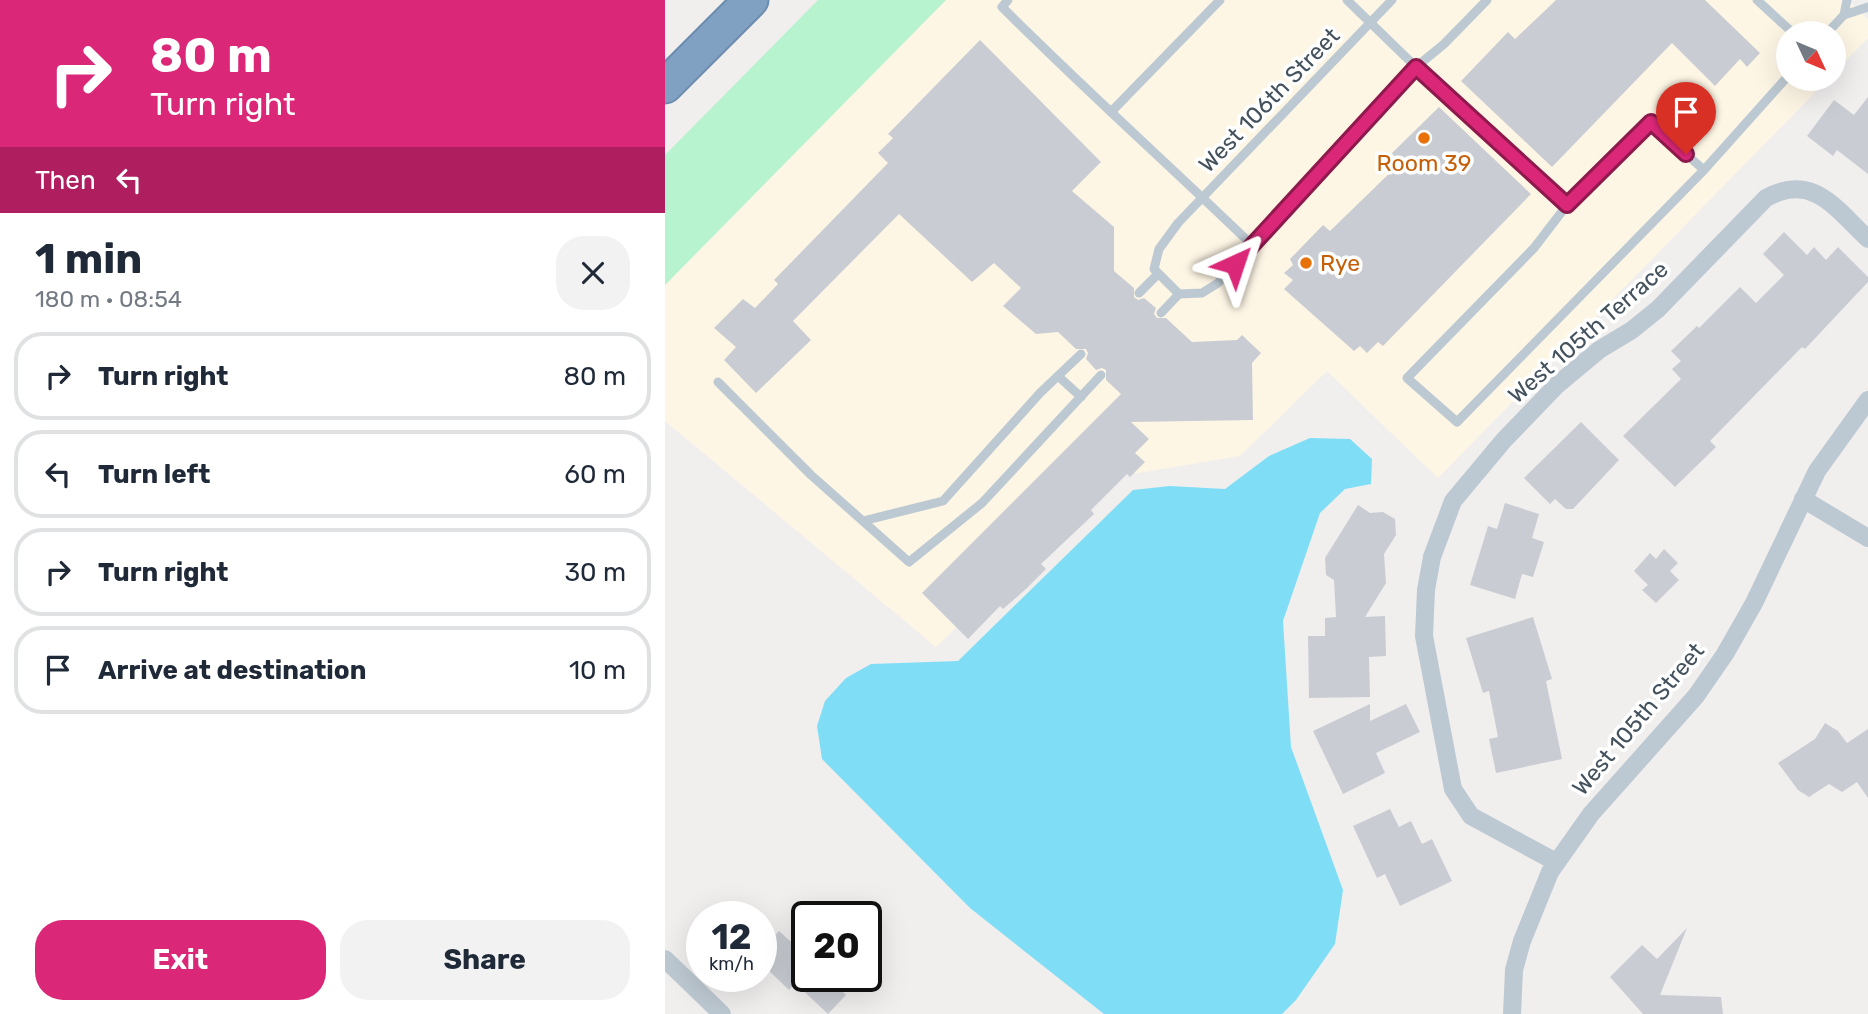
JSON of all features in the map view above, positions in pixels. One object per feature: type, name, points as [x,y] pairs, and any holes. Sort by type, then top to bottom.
[{"type":"highway","points":[[665,86],[751,0]]},
{"type":"street","name":"West 105th Terrace","points":[[1556,862],[1471,816],[1453,789],[1424,636],[1426,590],[1432,557],[1453,500],[1504,440],[1557,385],[1599,350],[1632,330],[1658,309],[1766,198],[1783,189],[1804,189],[1823,197],[1868,239]]},
{"type":"street","name":"West 105th Street","points":[[1512,1014],[1514,970],[1529,923],[1556,862],[1591,814],[1696,696],[1725,654],[1754,603],[1817,471],[1868,401]]},
{"type":"street","points":[[1803,499],[1868,538]]},
{"type":"street","points":[[665,959],[722,1014]]},
{"type":"lane","points":[[1008,0],[1002,7],[1252,245]]},
{"type":"lane","points":[[1111,112],[1220,0]]},
{"type":"lane","points":[[1347,0],[1567,205]]},
{"type":"lane","name":"West 106th Street","points":[[1157,275],[1154,269],[1159,249],[1202,197],[1392,0]]},
{"type":"lane","points":[[1139,293],[1157,275],[1179,294],[1202,293],[1218,283],[1416,67],[1444,44],[1487,0]]},
{"type":"lane","points":[[1757,0],[1780,21]]},
{"type":"lane","points":[[1845,15],[1847,0]]},
{"type":"lane","points":[[1839,21],[1845,15],[1868,7]]},
{"type":"lane","points":[[1704,170],[1651,122],[1567,205],[1534,247],[1407,378],[1457,422],[1704,170],[1776,90]]},
{"type":"lane","points":[[1161,313],[1179,294]]},
{"type":"lane","points":[[863,521],[943,501],[1081,354]]},
{"type":"lane","points":[[718,382],[811,475],[909,562],[982,503],[1101,375]]},
{"type":"lane","points":[[1058,376],[1081,397]]},
{"type":"shaded area","points":[[946,0],[1847,0],[1868,19],[1868,38],[1846,60],[1846,21],[1776,21],[1776,91],[1816,91],[1438,478],[1327,371],[1240,456],[1113,477],[936,647],[665,421],[665,285]]},
{"type":"green space","points":[[818,0],[946,0],[665,285],[665,155]]},
{"type":"water","points":[[1310,438],[1350,439],[1372,459],[1371,484],[1345,489],[1320,513],[1283,621],[1291,747],[1343,890],[1335,944],[1296,1000],[1282,1014],[1104,1014],[970,908],[822,759],[817,726],[825,701],[846,678],[871,664],[958,661],[1133,490],[1170,486],[1225,489],[1269,456]]},
{"type":"building","points":[[1556,0],[1705,0],[1760,53],[1747,67],[1740,59],[1715,86],[1672,43],[1552,167],[1461,81],[1508,32],[1515,39]]},
{"type":"building","points":[[980,40],[1101,162],[1072,191],[1114,227],[1114,271],[1134,288],[1134,297],[1138,300],[1144,298],[1156,308],[1154,314],[1157,318],[1166,318],[1192,342],[1237,340],[1242,335],[1261,353],[1252,363],[1253,420],[1131,422],[1149,439],[1135,453],[1145,462],[1130,477],[1127,474],[1091,510],[1094,514],[1041,564],[1046,569],[1027,588],[1003,609],[1000,606],[968,639],[922,593],[1121,394],[1106,380],[1106,370],[1096,370],[1086,359],[1086,349],[1076,349],[1058,332],[1036,334],[1003,306],[1021,288],[994,263],[972,282],[899,214],[793,321],[811,340],[756,393],[724,360],[736,347],[714,328],[743,299],[755,308],[778,284],[774,280],[888,163],[878,153],[893,138],[888,134]]},
{"type":"building","points":[[1868,97],[1868,174],[1837,150],[1833,156],[1807,136],[1834,100],[1854,115]]},
{"type":"building","points":[[1439,107],[1531,194],[1383,346],[1378,342],[1367,353],[1360,346],[1354,351],[1284,289],[1293,280],[1284,273],[1293,265],[1290,259],[1323,225],[1330,231],[1399,164],[1392,153]]},
{"type":"building","points":[[1784,232],[1807,255],[1814,247],[1826,260],[1838,247],[1868,277],[1868,282],[1805,349],[1802,347],[1710,441],[1716,447],[1675,487],[1623,436],[1681,379],[1672,369],[1681,361],[1671,351],[1697,326],[1699,328],[1740,287],[1756,303],[1784,275],[1763,254]]},
{"type":"building","points":[[1581,422],[1619,460],[1573,509],[1566,509],[1555,499],[1550,504],[1524,478]]},
{"type":"building","points":[[1505,503],[1539,514],[1532,538],[1544,542],[1533,577],[1522,574],[1515,599],[1470,585],[1488,526],[1497,529]]},
{"type":"building","points":[[1358,505],[1370,513],[1383,512],[1395,519],[1396,535],[1384,554],[1386,583],[1365,617],[1385,616],[1386,656],[1369,657],[1370,697],[1309,698],[1308,636],[1325,636],[1325,618],[1336,617],[1334,580],[1326,575],[1325,558]]},
{"type":"building","points":[[1664,549],[1678,563],[1670,571],[1679,580],[1656,603],[1642,590],[1648,585],[1634,571],[1650,553],[1656,559]]},
{"type":"building","points":[[1533,617],[1552,679],[1546,681],[1562,759],[1496,773],[1489,739],[1498,737],[1489,691],[1483,693],[1466,638]]},
{"type":"building","points":[[1370,704],[1370,721],[1406,704],[1420,732],[1376,753],[1385,773],[1343,794],[1313,731]]},
{"type":"building","points":[[1825,723],[1838,731],[1847,743],[1868,729],[1868,798],[1857,782],[1842,792],[1829,784],[1809,797],[1798,790],[1778,763],[1815,739]]},
{"type":"building","points":[[1390,809],[1399,827],[1411,821],[1422,844],[1432,839],[1452,881],[1400,906],[1385,874],[1377,878],[1353,826]]},
{"type":"building","points":[[1687,928],[1660,995],[1721,997],[1723,1014],[1643,1014],[1610,977],[1642,945],[1657,959]]},
{"type":"building","points":[[779,931],[791,942],[789,990],[777,978]]},
{"type":"building","points":[[805,992],[843,992],[846,995],[828,1014]]},
{"type":"place","name":"Room 39","points":[[1424,138]]},
{"type":"place","name":"Rye","points":[[1306,263]]},
{"type":"route","points":[[1235,264],[1416,67],[1567,205],[1651,122],[1686,154]]}]
